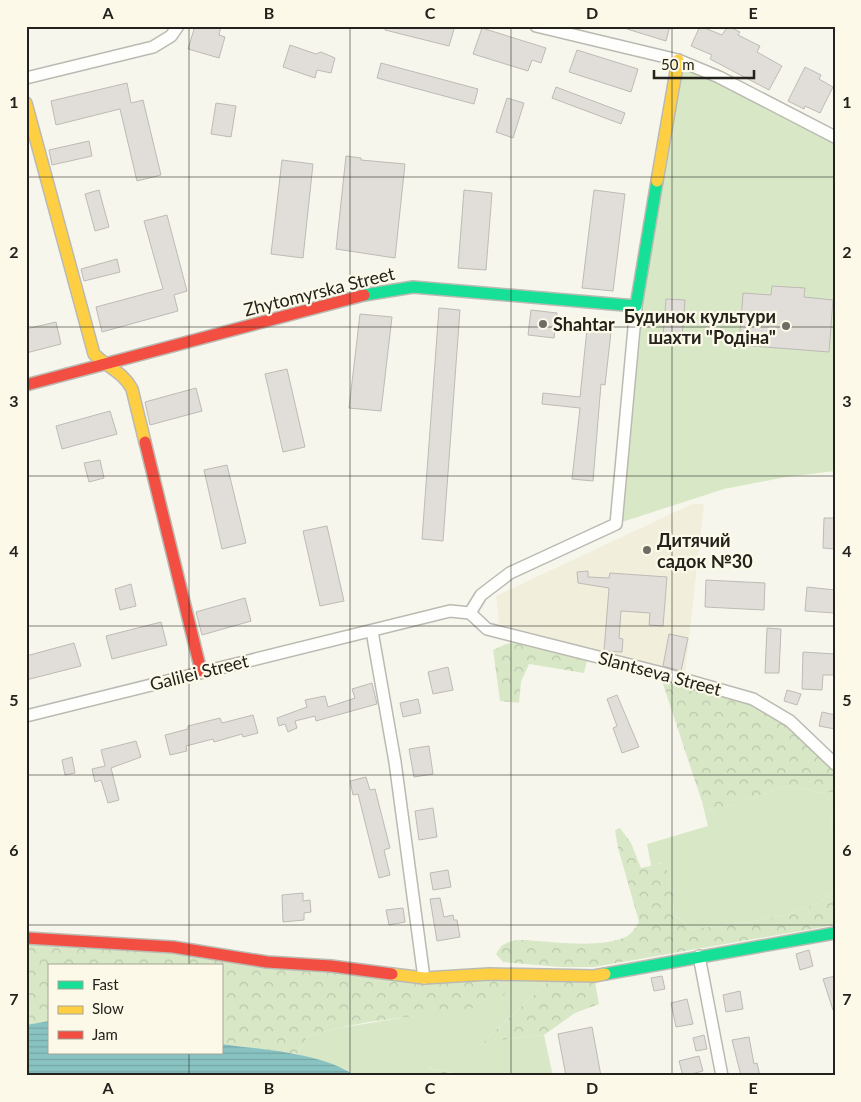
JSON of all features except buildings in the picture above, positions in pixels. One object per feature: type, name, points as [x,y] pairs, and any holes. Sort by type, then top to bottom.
[{"type":"street","points":[[26,78],[153,47],[171,36],[178,26]]},
{"type":"street","points":[[536,26],[678,60],[719,77],[835,137]]},
{"type":"street","points":[[470,613],[481,596],[510,573],[616,524],[636,306],[678,60]]},
{"type":"street","points":[[26,103],[94,354],[104,364],[116,368],[126,376],[132,389],[201,671]]},
{"type":"street","name":"Zhytomyrska Street","points":[[26,385],[374,292],[413,287],[636,306]]},
{"type":"street","name":"Galilei Street","points":[[26,716],[201,671],[450,611],[470,613]]},
{"type":"street","name":"Slantseva Street","points":[[470,613],[486,629],[658,672],[753,699],[790,722],[835,764]]},
{"type":"street","points":[[372,631],[395,762],[424,978]]},
{"type":"street","points":[[26,938],[173,947],[266,962],[331,966],[424,978],[489,974],[594,976],[835,933]]},
{"type":"street","points":[[699,956],[722,1076]]},
{"type":"shaded area","name":"Дитячий садок №30","points":[[692,504],[704,504],[685,674],[499,624],[496,596]]},
{"type":"green space","points":[[678,60],[835,137],[835,471],[786,477],[724,489],[616,524],[636,306]]},
{"type":"green space","points":[[524,641],[588,657],[584,673],[529,664],[521,682],[519,703],[500,701],[493,650],[506,644]]},
{"type":"green space","points":[[661,678],[751,705],[788,726],[835,769],[835,792],[823,793],[787,786],[731,806],[727,817],[716,815],[702,802]]},
{"type":"green space","points":[[787,786],[823,793],[835,792],[835,808],[830,824],[835,847],[835,889],[823,899],[807,907],[788,914],[748,922],[693,929],[674,915],[672,888],[662,863],[651,866],[647,844],[708,826],[702,802],[716,815],[731,806]]},
{"type":"green space","points":[[835,808],[835,847],[830,824]]},
{"type":"green space","points":[[620,828],[631,843],[641,868],[663,863],[671,882],[674,915],[693,929],[748,922],[788,914],[823,899],[835,889],[835,925],[594,967],[560,967],[503,962],[496,954],[502,946],[515,940],[603,943],[623,938],[632,932],[639,922],[618,848],[615,830]]},
{"type":"green space","points":[[26,938],[377,974],[522,974],[504,995],[470,1009],[369,1022],[333,1029],[307,1037],[297,1054],[222,1044],[222,964],[48,964],[48,1021],[26,1025]]},
{"type":"green space","points":[[522,974],[555,975],[479,1046],[511,1038],[544,1035],[553,1076],[466,1076],[429,1068],[420,1076],[356,1076],[345,1069],[297,1054],[307,1037],[333,1029],[413,1016]]},
{"type":"green space","points":[[555,975],[594,976],[599,1004],[575,1013],[544,1035],[511,1038],[478,1047]]},
{"type":"green space","points":[[428,1068],[466,1076],[420,1076]]},
{"type":"water","points":[[48,1021],[48,1054],[222,1054],[222,1044],[273,1050],[309,1057],[342,1068],[356,1076],[26,1076],[26,1025]]},
{"type":"traffic: fast","points":[[364,295],[413,287],[636,306],[657,181]]},
{"type":"traffic: fast","points":[[605,974],[835,933]]},
{"type":"traffic: slow","points":[[657,181],[678,60]]},
{"type":"traffic: slow","points":[[26,103],[94,354],[124,378],[132,389],[145,442]]},
{"type":"traffic: slow","points":[[392,974],[424,978],[489,974],[594,976],[605,974]]},
{"type":"traffic: jam","points":[[26,385],[364,295]]},
{"type":"traffic: jam","points":[[145,442],[201,671]]},
{"type":"traffic: jam","points":[[26,938],[173,947],[267,962],[331,966],[392,974]]},
{"type":"place","name":"Shahtar","points":[[543,324]]},
{"type":"place","name":"Будинок культури шахти \"Родіна\"","points":[[786,326]]},
{"type":"place","name":"Дитячий садок №30","points":[[647,550]]}]
